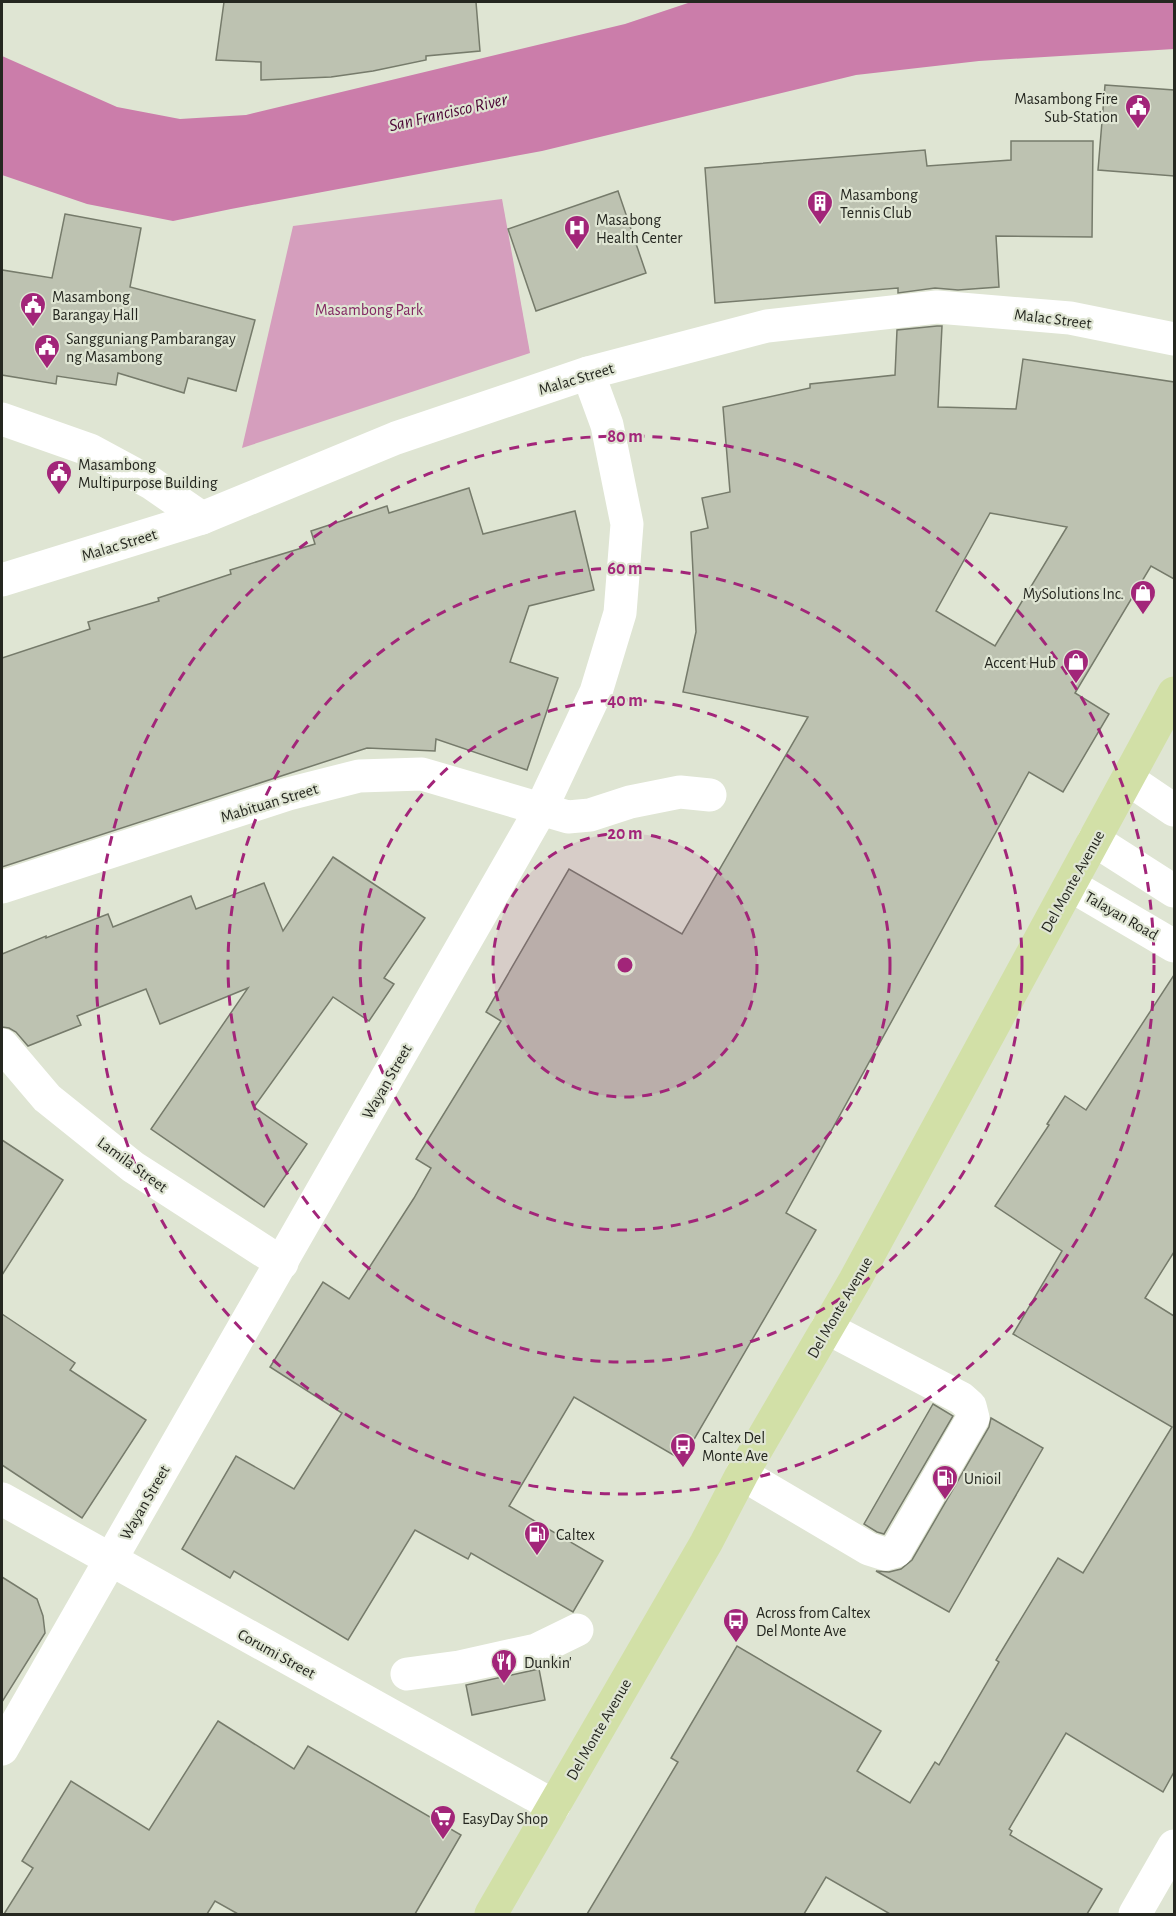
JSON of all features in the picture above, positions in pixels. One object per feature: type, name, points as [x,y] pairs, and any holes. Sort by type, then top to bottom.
[{"type":"main road","name":"Del Monte Avenue","points":[[490,1914],[855,1281],[1094,840],[1115,806],[1174,693]]},
{"type":"street","name":"Malac Street","points":[[2,580],[202,518],[396,438],[588,373],[767,326],[937,307],[1070,318],[1174,339]]},
{"type":"street","name":"Wayan Street","points":[[2,1749],[541,809],[596,692],[620,612],[627,524],[607,425],[588,373]]},
{"type":"street","points":[[2,419],[90,450],[151,483],[202,518]]},
{"type":"street","name":"Mabituan Street","points":[[2,887],[288,794],[359,776],[422,774],[568,817],[590,816],[630,802],[680,792],[710,795]]},
{"type":"street","points":[[1128,778],[1174,810]]},
{"type":"street","points":[[1094,840],[1174,891]]},
{"type":"street","name":"Talayan Road","points":[[1070,885],[1174,946]]},
{"type":"street","name":"Lamila Street","points":[[2,1045],[47,1098],[133,1167],[282,1263]]},
{"type":"street","points":[[742,1474],[869,1549],[885,1554],[896,1551],[973,1418],[970,1406],[961,1398],[827,1328]]},
{"type":"street","name":"Corumi Street","points":[[2,1499],[554,1806]]},
{"type":"street","points":[[407,1674],[459,1667],[536,1650],[577,1630]]},
{"type":"street","points":[[1135,1914],[1174,1846]]},
{"type":"green space","name":"Masambong Park","points":[[502,199],[530,353],[242,448],[293,226]]},
{"type":"water","name":"San Francisco River","points":[[691,2],[1174,2],[1174,49],[979,61],[856,75],[542,151],[173,221],[87,204],[2,175],[2,56],[117,107],[180,119],[246,115],[625,24]]},
{"type":"building","points":[[224,2],[476,2],[480,51],[426,56],[426,60],[331,77],[261,80],[261,62],[216,60]]},
{"type":"building","name":"Masambong Fire Sub-Station","points":[[1105,85],[1174,90],[1174,176],[1098,170]]},
{"type":"building","name":"Masambong Tennis Club","points":[[1011,141],[1093,141],[1092,237],[996,236],[999,287],[958,290],[935,288],[898,293],[898,288],[715,303],[705,168],[925,150],[927,166],[1011,160]]},
{"type":"building","name":"Masabong Health Center","points":[[618,191],[646,273],[536,311],[508,229]]},
{"type":"building","points":[[65,214],[141,228],[130,287],[255,320],[236,391],[188,378],[184,393],[118,373],[116,385],[57,376],[56,384],[2,375],[2,270],[52,278]]},
{"type":"building","points":[[942,326],[938,407],[1016,409],[1023,359],[1174,382],[1174,579],[1151,566],[1075,693],[1109,714],[1063,792],[1029,772],[786,1213],[816,1230],[682,1460],[574,1397],[509,1506],[603,1561],[573,1612],[471,1553],[468,1559],[415,1530],[348,1640],[234,1571],[230,1578],[182,1549],[236,1456],[294,1489],[342,1413],[270,1367],[323,1282],[349,1299],[414,1198],[431,1168],[416,1159],[501,1021],[486,1012],[569,869],[682,934],[808,717],[683,692],[696,632],[691,532],[708,528],[702,498],[730,492],[723,407],[810,388],[810,384],[895,375],[897,330]],"holes":[[[990,513],[1067,527],[995,646],[936,611]]]},
{"type":"building","points":[[469,488],[483,534],[575,511],[594,590],[529,606],[510,662],[558,678],[527,770],[436,739],[435,751],[367,748],[2,867],[2,658],[90,629],[88,622],[159,601],[158,598],[231,574],[230,570],[315,544],[311,531],[387,506],[389,513]]},
{"type":"building","points":[[333,857],[425,918],[384,978],[394,984],[369,1021],[333,997],[254,1107],[307,1144],[264,1207],[151,1129],[248,988],[160,1024],[146,989],[77,1016],[81,1025],[28,1046],[16,1032],[2,1027],[2,954],[108,914],[113,927],[191,896],[196,909],[264,883],[283,931]]},
{"type":"building","points":[[1174,975],[1174,1252],[1145,1298],[1174,1316],[1174,1772],[1163,1792],[1066,1733],[1009,1829],[1012,1831],[1010,1835],[1102,1889],[1087,1914],[890,1914],[826,1877],[804,1914],[587,1914],[678,1762],[671,1758],[737,1646],[881,1731],[857,1771],[910,1803],[935,1762],[939,1765],[999,1662],[996,1660],[1058,1558],[1083,1573],[1172,1427],[1013,1334],[1062,1251],[995,1206],[1049,1125],[1047,1124],[1065,1096],[1086,1110]]},
{"type":"building","points":[[2,1140],[63,1180],[2,1275]]},
{"type":"building","points":[[2,1314],[75,1363],[70,1370],[146,1420],[82,1518],[2,1465]]},
{"type":"building","points":[[933,1404],[953,1416],[884,1534],[877,1532],[864,1524]]},
{"type":"building","points":[[991,1418],[1043,1448],[949,1612],[876,1571],[889,1572],[901,1569],[912,1560],[989,1427]]},
{"type":"building","points":[[2,1577],[37,1599],[43,1616],[45,1633],[2,1702]]},
{"type":"building","name":"Dunkin'","points":[[539,1669],[545,1700],[472,1715],[466,1685]]},
{"type":"building","points":[[218,1721],[294,1769],[308,1746],[461,1835],[415,1914],[238,1914],[215,1901],[207,1914],[4,1914],[33,1868],[22,1861],[71,1781],[149,1830]]},
{"type":"place","name":"Masambong Fire Sub-Station","points":[[1138,130]]},
{"type":"place","name":"Masambong Tennis Club","points":[[820,226]]},
{"type":"place","name":"Masabong Health Center","points":[[577,251]]},
{"type":"place","name":"Masambong Barangay Hall","points":[[33,328]]},
{"type":"place","name":"Sangguniang Pambarangay ng Masambong","points":[[47,370]]},
{"type":"place","name":"Masambong Multipurpose Building","points":[[59,496]]},
{"type":"place","name":"MySolutions Inc.","points":[[1143,616]]},
{"type":"place","name":"Accent Hub","points":[[1076,685]]},
{"type":"place","name":"Caltex Del Monte Ave","points":[[683,1469]]},
{"type":"place","name":"Unioil","points":[[945,1501]]},
{"type":"place","name":"Caltex","points":[[537,1557]]},
{"type":"place","name":"Across from Caltex Del Monte Ave","points":[[736,1644]]},
{"type":"place","name":"Dunkin'","points":[[504,1685]]},
{"type":"place","name":"EasyDay Shop","points":[[443,1841]]}]
